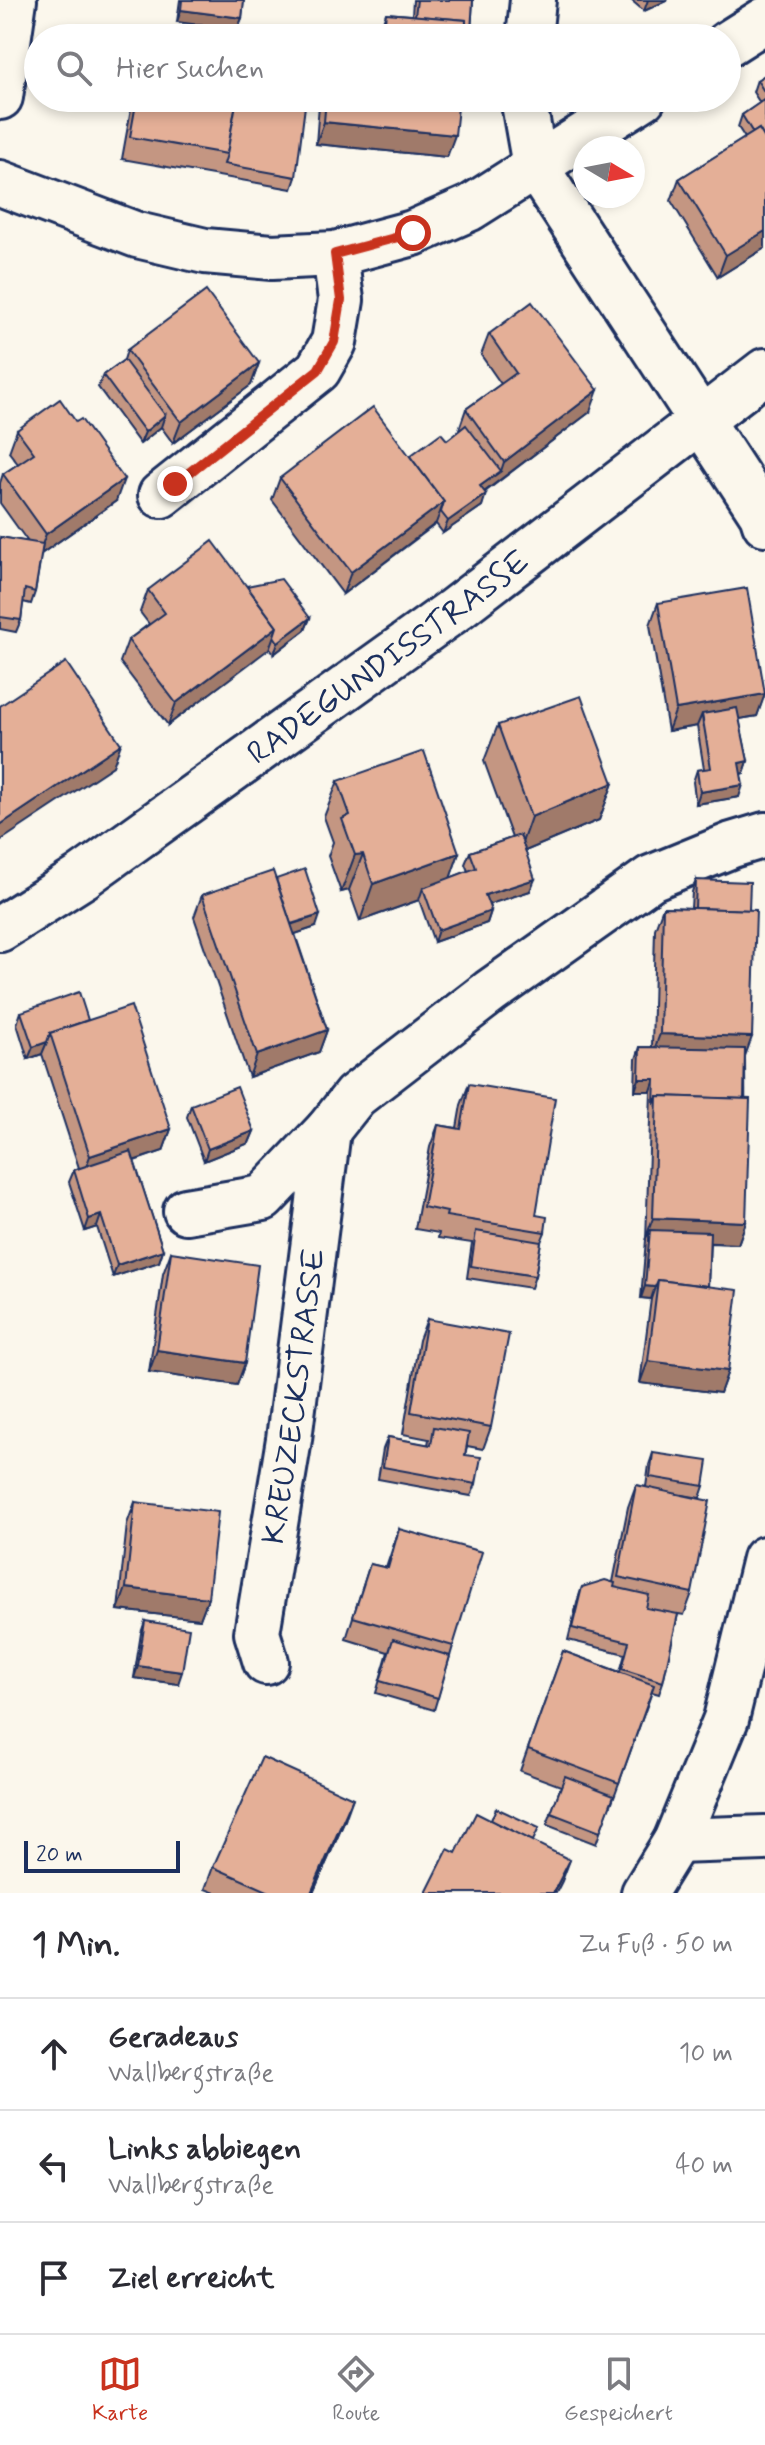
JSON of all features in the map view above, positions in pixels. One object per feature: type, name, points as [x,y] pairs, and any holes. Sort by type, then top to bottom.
[{"type":"street","points":[[0,97],[14,0]]},
{"type":"street","points":[[530,24],[533,0]]},
{"type":"street","points":[[741,35],[765,20]]},
{"type":"street","points":[[525,112],[535,166],[703,420],[765,523]]},
{"type":"street","points":[[0,183],[137,235],[205,251],[272,257],[335,254],[413,233],[470,208],[621,112]]},
{"type":"street","points":[[161,495],[318,370],[334,342],[341,300],[335,254]]},
{"type":"street","name":"RADEGUNDISSTRASSE","points":[[0,929],[95,869],[453,611],[765,371]]},
{"type":"street","points":[[186,1211],[263,1198],[328,1130],[355,1096],[490,992],[651,878],[765,835]]},
{"type":"street","name":"KREUZECKSTRASSE","points":[[266,1662],[257,1633],[289,1439],[328,1130]]},
{"type":"street","points":[[644,1893],[676,1841],[726,1719],[765,1559]]},
{"type":"street","points":[[676,1841],[765,1838]]},
{"type":"building","points":[[182,0],[244,0],[242,18],[181,10]]},
{"type":"building","points":[[417,0],[473,0],[471,24],[466,24],[466,20],[415,16]]},
{"type":"building","points":[[386,13],[466,20],[466,24],[385,24]]},
{"type":"building","points":[[765,75],[765,93],[757,80]]},
{"type":"building","points":[[765,99],[765,139],[759,129],[753,133],[742,115]]},
{"type":"building","points":[[134,112],[234,112],[227,154],[130,137]]},
{"type":"building","points":[[234,112],[304,112],[296,177],[224,164]]},
{"type":"building","points":[[325,112],[457,112],[455,135],[324,122]]},
{"type":"building","points":[[759,129],[765,139],[765,231],[726,255],[679,179]]},
{"type":"building","points":[[206,291],[259,363],[181,422],[127,350]]},
{"type":"building","points":[[532,302],[598,390],[504,462],[466,409],[516,373],[489,334]]},
{"type":"building","points":[[124,360],[165,415],[145,432],[103,375]]},
{"type":"building","points":[[60,399],[76,422],[81,419],[124,479],[46,534],[3,474],[34,453],[17,430]]},
{"type":"building","points":[[373,407],[444,502],[351,572],[280,478]]},
{"type":"building","points":[[466,425],[501,471],[480,486],[486,494],[448,521],[441,512],[444,502],[410,456],[441,433],[447,440]]},
{"type":"building","points":[[0,537],[43,544],[35,592],[25,589],[21,620],[0,617]]},
{"type":"building","points":[[213,541],[277,627],[176,703],[128,640],[165,613],[148,590]]},
{"type":"building","points":[[281,579],[310,618],[278,642],[274,636],[277,627],[247,586]]},
{"type":"building","points":[[747,588],[765,694],[676,709],[658,603]]},
{"type":"building","points":[[66,662],[121,744],[0,825],[0,706]]},
{"type":"building","points":[[581,696],[613,783],[531,817],[498,725]]},
{"type":"building","points":[[737,708],[748,761],[739,763],[743,785],[700,792],[697,770],[711,768],[702,714]]},
{"type":"building","points":[[424,751],[459,853],[373,884],[363,854],[355,855],[342,819],[350,815],[338,781]]},
{"type":"building","points":[[520,835],[535,879],[485,895],[491,911],[438,930],[423,888],[476,868],[470,852]]},
{"type":"building","points":[[305,869],[320,915],[291,924],[276,879]]},
{"type":"building","points":[[273,871],[327,1030],[257,1055],[202,895]]},
{"type":"building","points":[[696,880],[750,882],[749,910],[695,908]]},
{"type":"building","points":[[663,907],[756,910],[752,1037],[660,1034]]},
{"type":"building","points":[[79,992],[88,1020],[50,1033],[47,1042],[33,1047],[21,1012]]},
{"type":"building","points":[[131,1006],[171,1129],[90,1156],[50,1033]]},
{"type":"building","points":[[640,1047],[745,1049],[744,1099],[657,1096],[654,1104],[655,1079],[639,1079]]},
{"type":"building","points":[[469,1084],[555,1098],[536,1215],[547,1217],[545,1232],[446,1216],[447,1212],[423,1207],[438,1125],[461,1129]]},
{"type":"building","points":[[237,1087],[254,1131],[208,1149],[191,1105]]},
{"type":"building","points":[[657,1096],[750,1099],[746,1222],[653,1218]]},
{"type":"building","points":[[131,1151],[163,1250],[117,1265],[101,1215],[89,1219],[74,1170]]},
{"type":"building","points":[[650,1230],[710,1232],[708,1286],[658,1280],[655,1287],[645,1286]]},
{"type":"building","points":[[476,1231],[541,1242],[535,1276],[471,1266]]},
{"type":"building","points":[[171,1252],[258,1265],[245,1363],[157,1350]]},
{"type":"building","points":[[658,1280],[738,1290],[728,1371],[648,1361]]},
{"type":"building","points":[[427,1319],[509,1334],[491,1427],[411,1412]]},
{"type":"building","points":[[434,1427],[469,1433],[465,1455],[481,1457],[476,1484],[383,1467],[388,1437],[431,1445]]},
{"type":"building","points":[[653,1453],[708,1461],[704,1486],[650,1477]]},
{"type":"building","points":[[636,1485],[710,1501],[692,1593],[618,1577]]},
{"type":"building","points":[[135,1502],[218,1512],[208,1598],[126,1588]]},
{"type":"building","points":[[399,1529],[482,1552],[453,1646],[353,1617],[370,1564],[388,1568]]},
{"type":"building","points":[[605,1580],[615,1583],[614,1587],[649,1595],[646,1608],[678,1614],[663,1682],[622,1669],[629,1642],[572,1628],[582,1587]]},
{"type":"building","points":[[145,1621],[189,1628],[182,1672],[138,1666]]},
{"type":"building","points":[[393,1639],[450,1656],[438,1698],[380,1681]]},
{"type":"building","points":[[563,1651],[654,1685],[619,1783],[528,1749]]},
{"type":"building","points":[[262,1757],[353,1798],[311,1893],[272,1893],[213,1867]]},
{"type":"building","points":[[565,1776],[614,1795],[600,1832],[551,1813]]},
{"type":"building","points":[[496,1808],[539,1828],[533,1841],[491,1820]]},
{"type":"building","points":[[476,1813],[570,1860],[553,1893],[426,1893],[448,1849],[456,1853]]},
{"type":"route","points":[[175,484],[318,370],[334,342],[341,300],[335,254],[413,233]]}]
